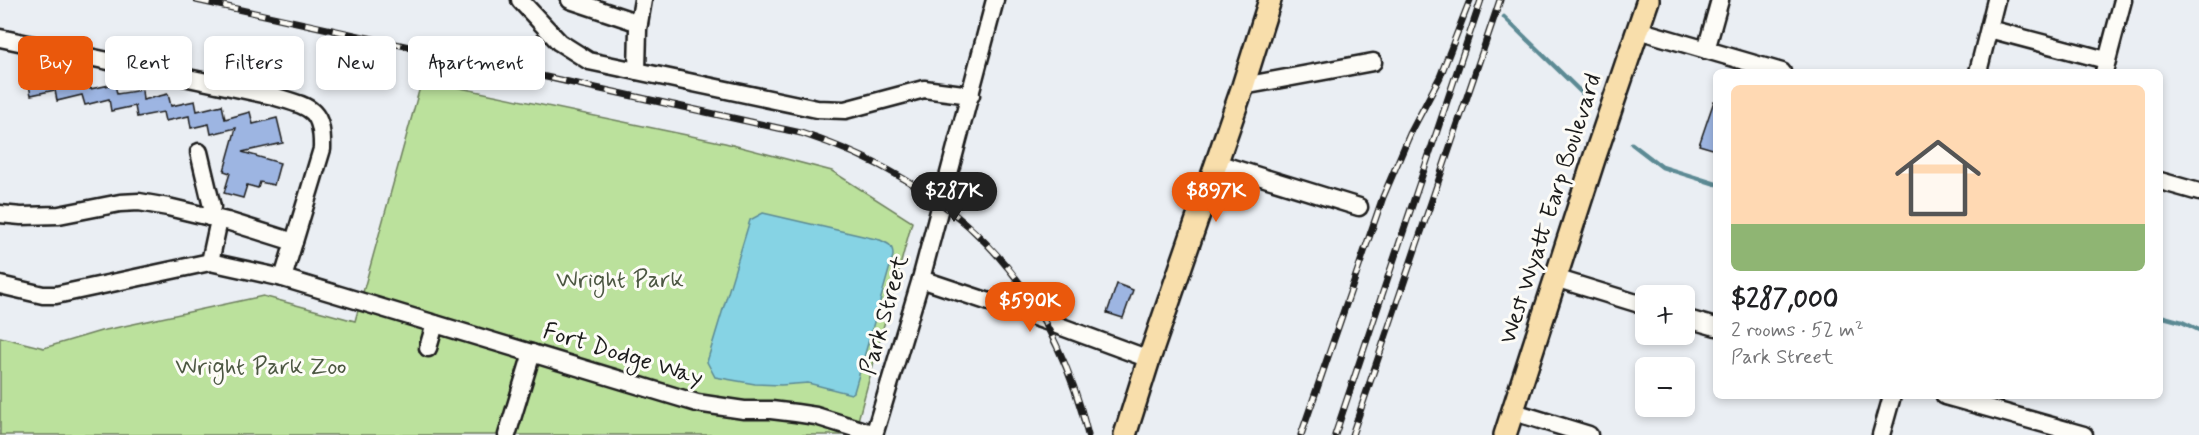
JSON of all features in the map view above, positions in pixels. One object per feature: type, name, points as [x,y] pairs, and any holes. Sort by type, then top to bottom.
[{"type":"main road","points":[[1125,435],[1270,0]]},
{"type":"main road","name":"West Wyatt Earp Boulevard","points":[[1505,435],[1648,0]]},
{"type":"street","points":[[520,0],[559,42],[589,61],[817,109],[845,110],[924,89],[971,95]]},
{"type":"street","points":[[570,0],[639,23]]},
{"type":"street","points":[[637,71],[639,23],[644,0]]},
{"type":"street","name":"Park Street","points":[[874,435],[921,279],[995,0]]},
{"type":"street","points":[[1706,50],[1720,0]]},
{"type":"street","points":[[1979,69],[1996,0]]},
{"type":"street","points":[[1989,30],[2105,66],[2123,0]]},
{"type":"street","points":[[1638,30],[1772,69]]},
{"type":"street","points":[[0,38],[273,96],[304,106],[317,116],[322,128],[322,149],[283,278]]},
{"type":"street","points":[[1243,86],[1373,62]]},
{"type":"street","points":[[0,285],[43,295],[56,295],[210,262],[214,218],[199,152]]},
{"type":"street","points":[[1216,163],[1359,207]]},
{"type":"street","points":[[2163,182],[2199,192]]},
{"type":"street","points":[[0,214],[58,215],[120,203],[139,202],[214,218],[294,242]]},
{"type":"street","name":"Fort Dodge Way","points":[[210,262],[283,278],[697,403],[744,410],[771,410],[816,416],[874,435]]},
{"type":"street","points":[[1555,278],[1635,303]]},
{"type":"street","points":[[921,279],[1149,359]]},
{"type":"street","points":[[1695,321],[1713,326]]},
{"type":"street","points":[[428,348],[435,324]]},
{"type":"street","points":[[507,435],[531,353]]},
{"type":"street","points":[[1881,435],[1891,399]]},
{"type":"street","points":[[1955,399],[2084,435]]},
{"type":"street","points":[[1511,411],[1589,435]]},
{"type":"green space","name":"Wright Park","points":[[419,90],[470,90],[725,143],[832,171],[912,222],[854,435],[0,435],[0,337],[44,348],[101,331],[263,296],[355,321]]},
{"type":"water","points":[[763,213],[880,240],[891,247],[893,256],[854,392],[851,394],[808,383],[755,384],[715,377],[707,362],[750,220]]},
{"type":"building","points":[[105,86],[105,90],[116,90],[117,94],[142,90],[143,100],[168,94],[171,106],[195,101],[197,111],[222,105],[225,119],[250,112],[253,124],[277,118],[283,143],[242,152],[280,163],[274,185],[260,182],[258,188],[247,185],[243,198],[224,193],[230,173],[224,171],[236,128],[211,134],[209,124],[191,128],[189,116],[165,121],[163,112],[137,117],[135,106],[111,111],[109,99],[85,105],[82,95],[57,101],[55,90],[93,90]]},
{"type":"building","points":[[30,90],[55,90],[31,95]]},
{"type":"building","points":[[1713,104],[1713,149],[1699,145]]},
{"type":"building","points":[[1117,284],[1133,290],[1123,318],[1107,313]]},
{"type":"waterway","points":[[1504,17],[1583,94]]},
{"type":"waterway","points":[[1632,144],[1662,167],[1713,183]]},
{"type":"waterway","points":[[2163,317],[2199,330]]},
{"type":"railway","points":[[196,0],[801,133],[855,154],[904,179],[948,209],[987,244],[1020,284],[1048,329],[1071,379],[1088,435]]},
{"type":"railway","points":[[1301,435],[1383,197],[1410,134],[1440,77],[1470,0]]},
{"type":"railway","points":[[1335,435],[1481,0]]},
{"type":"railway","points":[[1352,435],[1500,0]]},
{"type":"park label","name":"Wright Park Zoo","points":[[261,367]]}]
